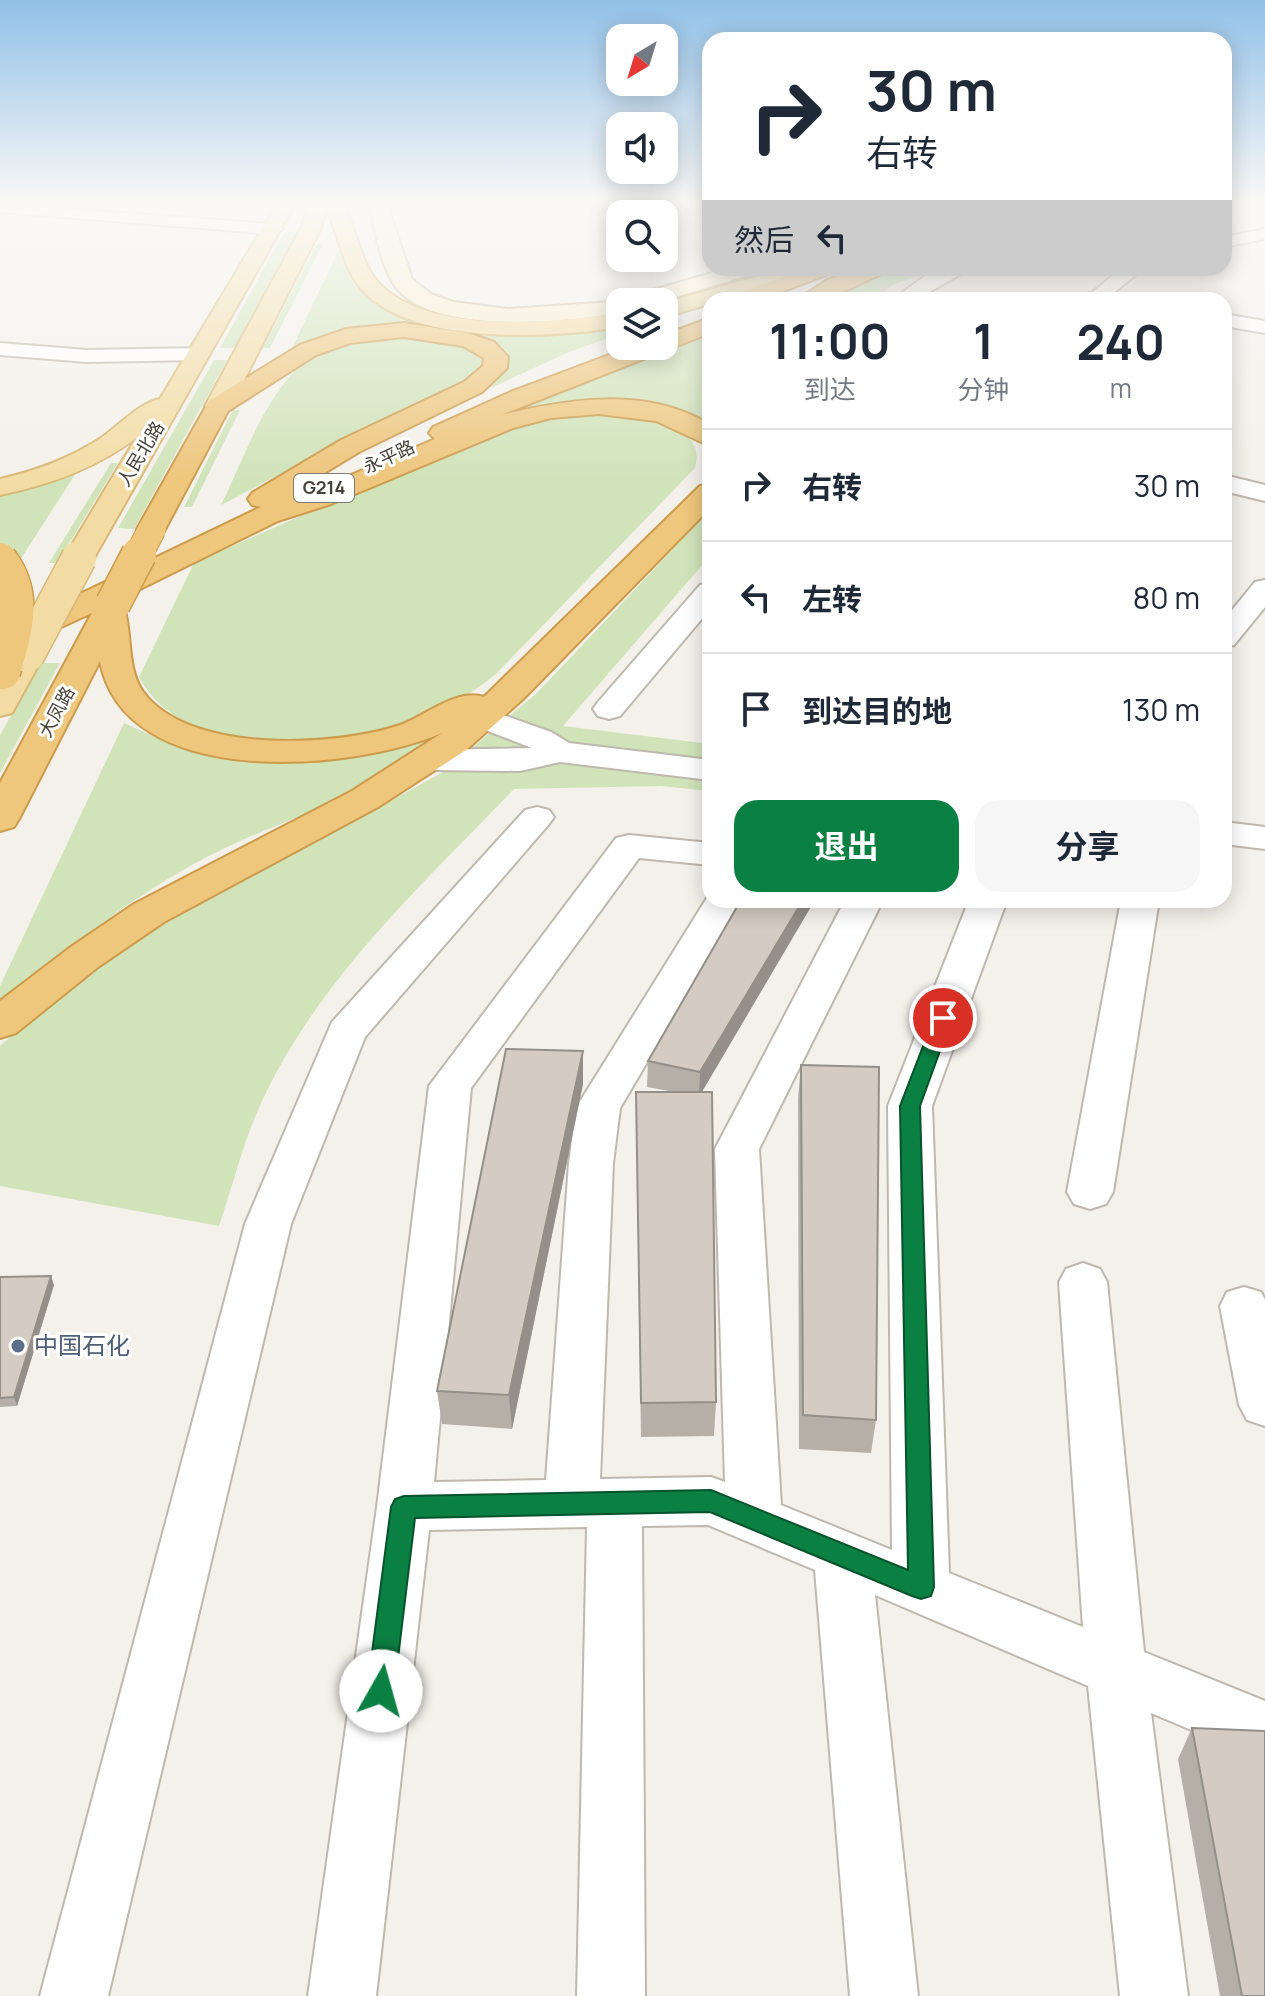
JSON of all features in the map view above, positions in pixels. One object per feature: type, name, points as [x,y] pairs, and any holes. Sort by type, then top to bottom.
[{"type":"highway","points":[[678,323],[702,314]]},
{"type":"highway","points":[[678,338],[702,328]]},
{"type":"highway","points":[[264,508],[350,446],[473,387],[495,368],[496,357],[477,343],[445,334],[404,330],[360,333],[308,350],[218,406],[111,608],[125,690],[143,712],[164,726],[216,743],[263,750],[331,750],[369,744],[432,725],[489,691],[702,479]]},
{"type":"highway","name":"永平路","points":[[8,664],[264,508],[499,388],[606,349]]},
{"type":"highway","name":"永平路","points":[[0,623],[522,396],[618,360]]},
{"type":"highway","points":[[264,508],[318,500],[482,429],[548,410],[589,406],[644,410],[687,423],[702,433]]},
{"type":"highway","points":[[0,1023],[71,967],[149,913],[365,799],[429,760],[483,718],[702,500]]},
{"type":"highway","points":[[0,560],[17,584],[20,603],[8,664]]},
{"type":"highway","name":"大凤路","points":[[0,819],[111,608]]},
{"type":"main road","name":"人民北路","points":[[0,706],[8,664],[79,558],[233,297]]},
{"type":"main road","points":[[218,406],[275,297]]},
{"type":"main road","points":[[382,297],[403,308],[459,323],[515,329],[568,328],[606,322]]},
{"type":"main road","points":[[678,306],[702,299]]},
{"type":"main road","points":[[199,354],[245,354]]},
{"type":"main road","points":[[0,487],[47,476],[85,461],[154,411],[182,386]]},
{"type":"street","points":[[423,297],[469,311],[520,316],[563,315],[606,308]]},
{"type":"street","points":[[1232,321],[1265,327]]},
{"type":"street","points":[[0,349],[87,356],[199,354]]},
{"type":"street","points":[[1232,485],[1265,493]]},
{"type":"street","points":[[1232,629],[1265,588]]},
{"type":"street","points":[[609,709],[702,600]]},
{"type":"street","points":[[483,718],[539,739],[560,752]]},
{"type":"street","points":[[429,760],[520,761],[560,752],[702,769]]},
{"type":"street","points":[[74,1996],[268,1224],[346,1032],[537,817]]},
{"type":"street","points":[[1232,834],[1265,838]]},
{"type":"street","points":[[342,1996],[404,1507],[450,1086],[629,846],[702,853]]},
{"type":"street","points":[[611,1996],[593,1504],[591,1163],[598,1108],[719,908]]},
{"type":"street","points":[[754,1517],[737,1149],[860,908]]},
{"type":"street","points":[[921,1587],[910,1106],[985,908]]},
{"type":"street","points":[[1090,1192],[1139,908]]},
{"type":"street","points":[[1083,1282],[1116,1671],[1154,1996]]},
{"type":"street","points":[[1244,1306],[1265,1405]]},
{"type":"street","points":[[404,1507],[711,1501],[1265,1731]]},
{"type":"street","points":[[842,1554],[884,1996]]},
{"type":"green space","points":[[248,297],[263,297],[236,348],[220,348]]},
{"type":"green space","points":[[289,297],[296,297],[270,348],[263,348]]},
{"type":"green space","points":[[316,297],[369,297],[396,311],[433,323],[606,326],[606,339],[569,352],[493,387],[490,386],[505,369],[463,333],[424,325],[377,328],[292,348]]},
{"type":"green space","points":[[702,334],[702,421],[694,417],[568,402],[499,414],[636,360],[678,360],[678,344]]},
{"type":"green space","points":[[393,335],[467,347],[481,356],[483,364],[466,383],[324,451],[221,505],[264,414],[293,372],[331,346]]},
{"type":"green space","points":[[214,360],[227,360],[134,529],[118,528]]},
{"type":"green space","points":[[233,410],[240,410],[192,507],[184,507]]},
{"type":"green space","points":[[579,411],[635,416],[674,427],[688,437],[696,450],[695,468],[496,674],[456,702],[412,723],[371,735],[312,741],[255,740],[200,728],[176,716],[155,699],[139,677],[194,563],[503,427]]},
{"type":"green space","points":[[111,463],[118,463],[57,563],[49,563]]},
{"type":"green space","points":[[76,473],[20,560],[0,546],[0,493]]},
{"type":"green space","points":[[702,518],[702,565],[563,726],[702,743],[702,790],[661,786],[514,789],[371,939],[308,1020],[258,1110],[219,1226],[0,1186],[0,1046],[73,981],[226,879],[385,804],[443,772],[537,693]]},
{"type":"green space","points":[[41,663],[60,663],[0,773],[0,735]]},
{"type":"green space","points":[[124,723],[195,750],[357,754],[423,740],[428,745],[361,789],[238,842],[175,875],[85,935],[0,1001],[0,986]]},
{"type":"building","points":[[736,908],[798,908],[700,1072],[648,1061]]},
{"type":"building","points":[[506,1049],[583,1051],[509,1395],[437,1391]]},
{"type":"building","points":[[801,1065],[879,1067],[876,1420],[803,1415]]},
{"type":"building","points":[[636,1092],[712,1092],[716,1402],[641,1403]]},
{"type":"building","name":"中国石化","points":[[51,1276],[14,1397],[0,1398],[0,1277]]},
{"type":"building","points":[[1192,1728],[1265,1731],[1265,1996],[1242,1996]]},
{"type":"place","name":"中国石化","points":[[18,1346]]},
{"type":"route","points":[[381,1691],[404,1507],[711,1501],[921,1587],[910,1106],[943,1018]]}]
